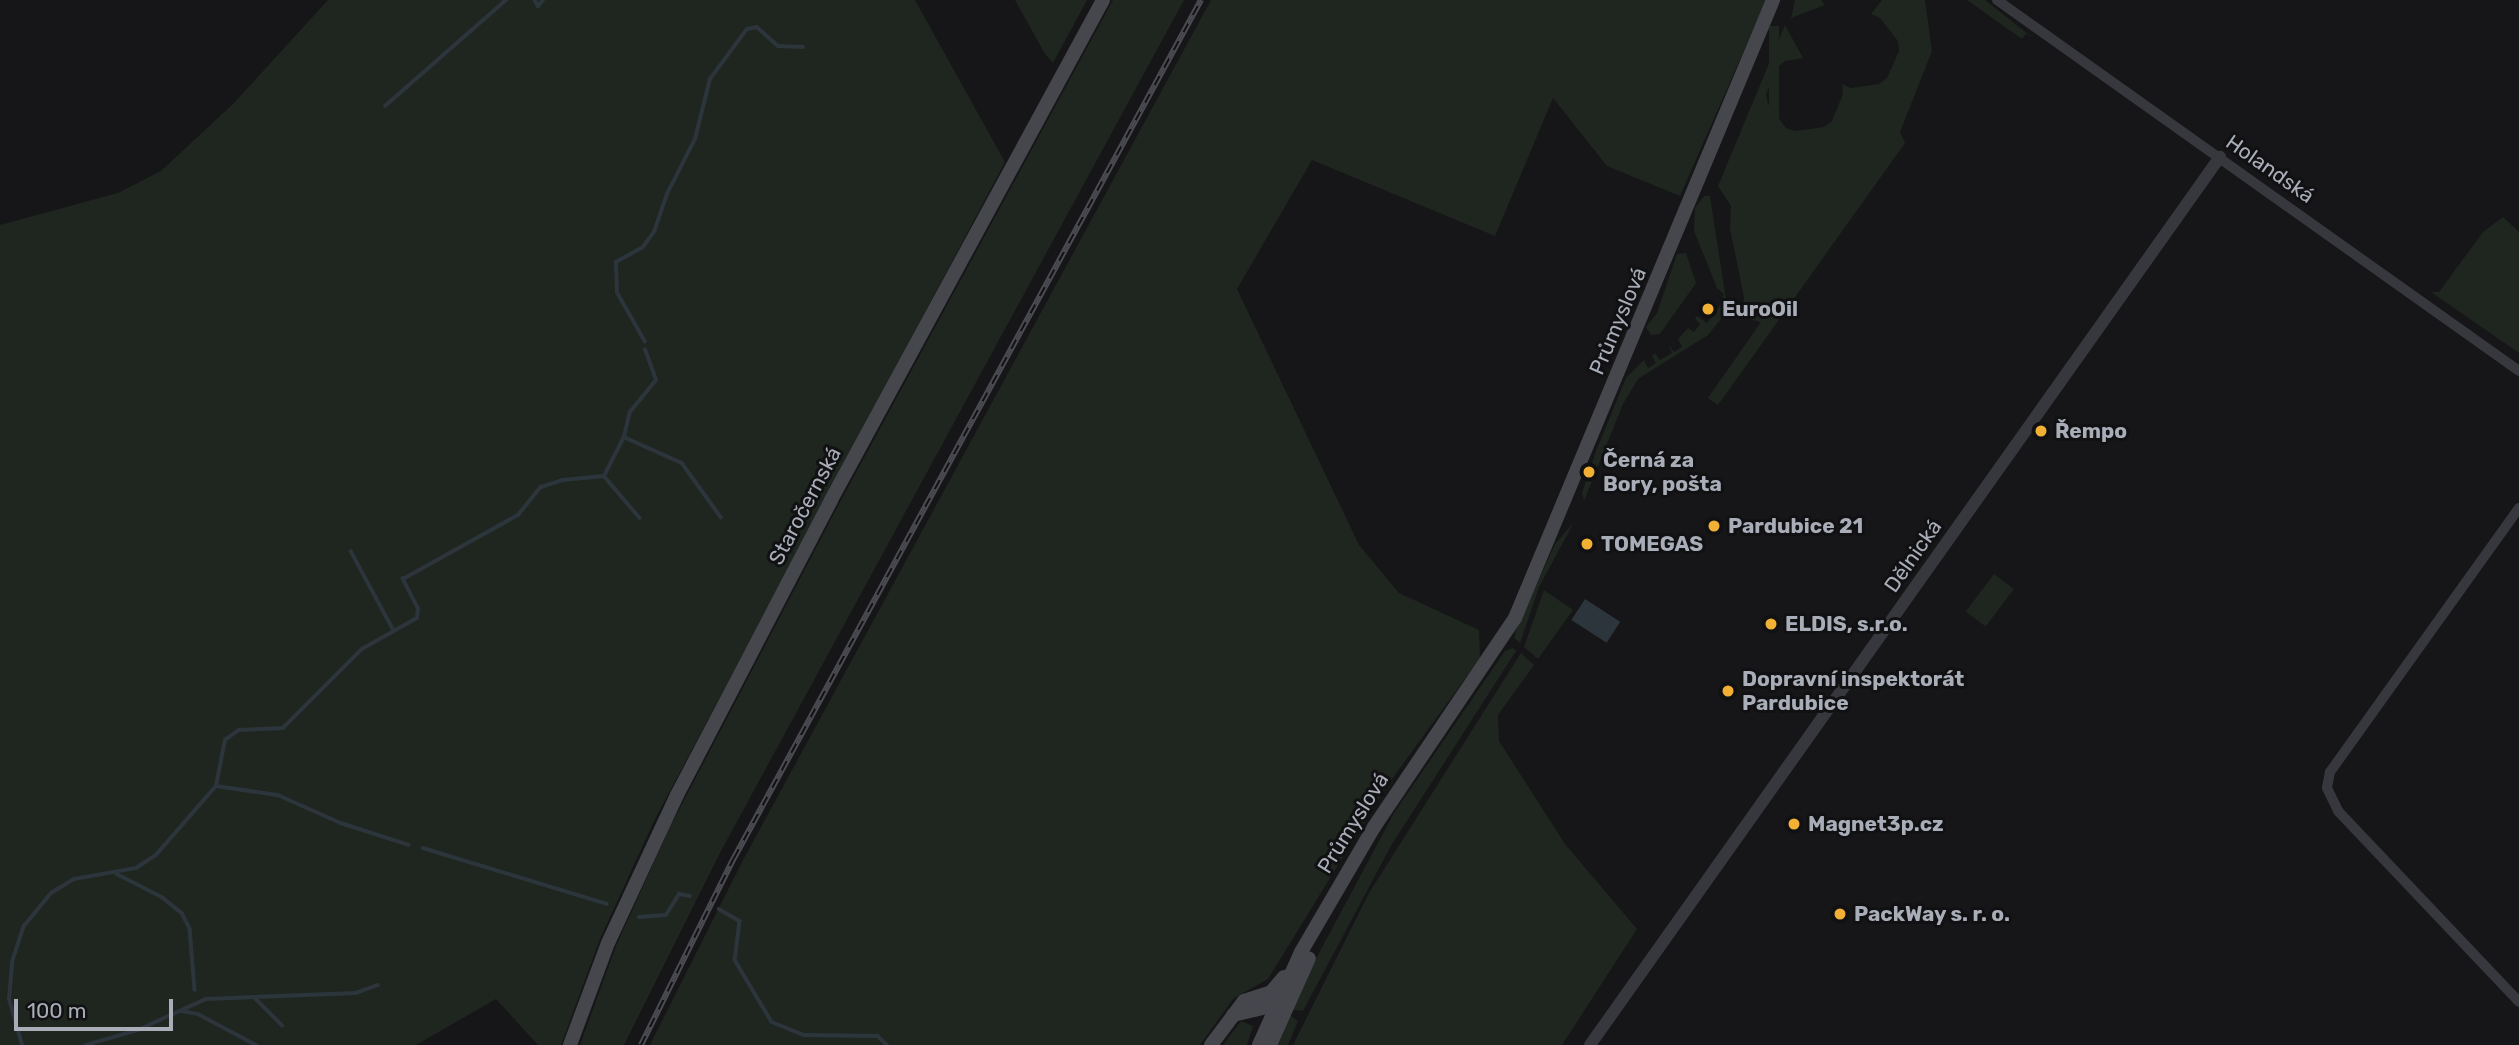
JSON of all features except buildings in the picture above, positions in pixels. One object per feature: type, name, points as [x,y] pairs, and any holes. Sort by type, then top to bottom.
[{"type":"main road","name":"Staročernská","points":[[570,1045],[608,943],[677,795],[831,500],[1103,0]]},
{"type":"main road","name":"Průmyslová","points":[[1269,1045],[1301,952],[1388,803],[1493,655],[1518,611],[1773,0]]},
{"type":"main road","name":"Průmyslová","points":[[1259,1045],[1266,1029],[1292,993],[1378,829],[1447,721]]},
{"type":"main road","points":[[1211,1045],[1248,998],[1273,990],[1301,952]]},
{"type":"main road","points":[[1261,996],[1280,1008]]},
{"type":"main road","points":[[1232,1016],[1241,1010],[1280,1008]]},
{"type":"main road","points":[[1255,1011],[1264,1018],[1266,1029]]},
{"type":"street","name":"Holandská","points":[[1997,0],[2519,371]]},
{"type":"street","name":"Dělnická","points":[[1590,1045],[2220,157]]},
{"type":"street","points":[[2519,508],[2330,772],[2327,788],[2334,806],[2519,1002]]},
{"type":"shaded area","points":[[328,0],[915,0],[1005,162],[654,821],[600,939],[561,1045],[538,1045],[496,999],[416,1045],[0,1045],[0,225],[118,193],[161,171],[234,103]]},
{"type":"shaded area","points":[[1015,0],[1087,0],[1053,63],[1045,54]]},
{"type":"shaded area","points":[[1113,0],[1184,0],[721,851],[624,1045],[580,1045],[616,946],[669,829],[839,504]]},
{"type":"shaded area","points":[[1211,0],[1766,0],[1680,196],[1607,166],[1553,98],[1495,236],[1312,160],[1237,289],[1359,545],[1399,593],[1479,630],[1480,658],[1384,790],[1268,979],[1234,998],[1200,1045],[650,1045],[742,862]]},
{"type":"shaded area","points":[[1795,0],[1821,0],[1825,5],[1791,18]]},
{"type":"shaded area","points":[[1882,0],[1925,0],[1932,51],[1900,132],[1905,143],[1718,405],[1708,398],[1761,322],[1742,317],[1744,297],[1730,229],[1731,206],[1718,186],[1785,25],[1803,58],[1785,61],[1778,67],[1766,94],[1768,104],[1786,128],[1795,131],[1824,127],[1832,121],[1843,94],[1842,84],[1851,88],[1879,84],[1887,78],[1899,51],[1898,41],[1880,18],[1871,14]]},
{"type":"shaded area","points":[[1967,0],[1985,0],[2033,38],[2026,34],[2022,39]]},
{"type":"shaded area","points":[[1769,26],[1779,26],[1779,180],[1769,180]]},
{"type":"shaded area","points":[[1704,196],[1710,196],[1726,300],[1724,315],[1708,335],[1638,379],[1623,404],[1584,501],[1582,493],[1596,451],[1626,378],[1644,360],[1648,368],[1656,363],[1652,356],[1655,353],[1660,360],[1672,353],[1669,345],[1674,352],[1682,347],[1678,339],[1688,328],[1694,332],[1700,324],[1695,319],[1697,316],[1707,323],[1719,307],[1724,294],[1717,288],[1694,231],[1695,208]]},
{"type":"shaded area","points":[[2503,217],[2519,232],[2519,353],[2431,292],[2439,292],[2483,232]]},
{"type":"shaded area","points":[[1686,253],[1696,283],[1660,334],[1651,335],[1646,327],[1657,313],[1677,254]]},
{"type":"shaded area","points":[[1574,522],[1539,587],[1520,643],[1514,638],[1516,630],[1555,544]]},
{"type":"shaded area","points":[[1994,574],[2014,589],[1986,627],[1966,612]]},
{"type":"shaded area","points":[[1544,590],[1573,610],[1538,659],[1524,647]]},
{"type":"shaded area","points":[[1585,599],[1620,622],[1607,643],[1571,620]]},
{"type":"shaded area","points":[[1513,648],[1516,651],[1392,844],[1303,1011],[1289,1009],[1394,813],[1505,651]]},
{"type":"shaded area","points":[[1521,653],[1534,665],[1498,715],[1499,741],[1565,844],[1637,929],[1562,1045],[1293,1045],[1369,893]]},
{"type":"shaded area","points":[[1287,1013],[1298,1021],[1288,1045],[1273,1045]]},
{"type":"shaded area","points":[[1241,1021],[1253,1026],[1247,1045],[1223,1045]]},
{"type":"waterway","points":[[385,106],[506,0]]},
{"type":"waterway","points":[[535,0],[538,6],[543,0]]},
{"type":"waterway","points":[[645,342],[617,293],[616,262],[643,247],[654,232],[667,194],[695,139],[710,79],[747,29],[757,27],[778,46],[803,47]]},
{"type":"waterway","points":[[216,786],[225,740],[239,730],[283,728],[362,649],[417,618],[418,609],[403,579],[518,515],[541,487],[562,480],[604,476],[624,437],[630,412],[656,380],[645,350]]},
{"type":"waterway","points":[[624,437],[682,463],[721,517]]},
{"type":"waterway","points":[[604,476],[640,518]]},
{"type":"waterway","points":[[351,551],[393,629]]},
{"type":"waterway","points":[[22,1045],[9,999],[12,962],[24,926],[51,893],[74,879],[136,868],[156,855],[216,786],[278,795],[341,823],[409,845]]},
{"type":"waterway","points":[[423,848],[607,904]]},
{"type":"waterway","points":[[117,874],[162,897],[182,913],[190,929],[195,990]]},
{"type":"waterway","points":[[639,917],[666,915],[679,894],[690,896]]},
{"type":"waterway","points":[[719,909],[740,921],[735,960],[772,1022],[804,1035],[878,1036],[887,1045]]},
{"type":"waterway","points":[[86,1045],[138,1030],[206,999],[356,993],[378,985]]},
{"type":"waterway","points":[[254,997],[282,1025]]},
{"type":"waterway","points":[[182,1011],[198,1014],[256,1045]]},
{"type":"railway","points":[[641,1045],[734,858],[1201,0]]},
{"type":"place","name":"EuroOil","points":[[1708,309]]},
{"type":"place","name":"Řempo","points":[[2041,431]]},
{"type":"place","name":"Černá za Bory, pošta","points":[[1589,472]]},
{"type":"place","name":"Pardubice 21","points":[[1714,526]]},
{"type":"place","name":"TOMEGAS","points":[[1587,544]]},
{"type":"place","name":"ELDIS, s.r.o.","points":[[1771,624]]},
{"type":"place","name":"Dopravní inspektorát Pardubice","points":[[1728,691]]},
{"type":"place","name":"Magnet3p.cz","points":[[1794,824]]},
{"type":"place","name":"PackWay s. r. o.","points":[[1840,914]]}]
